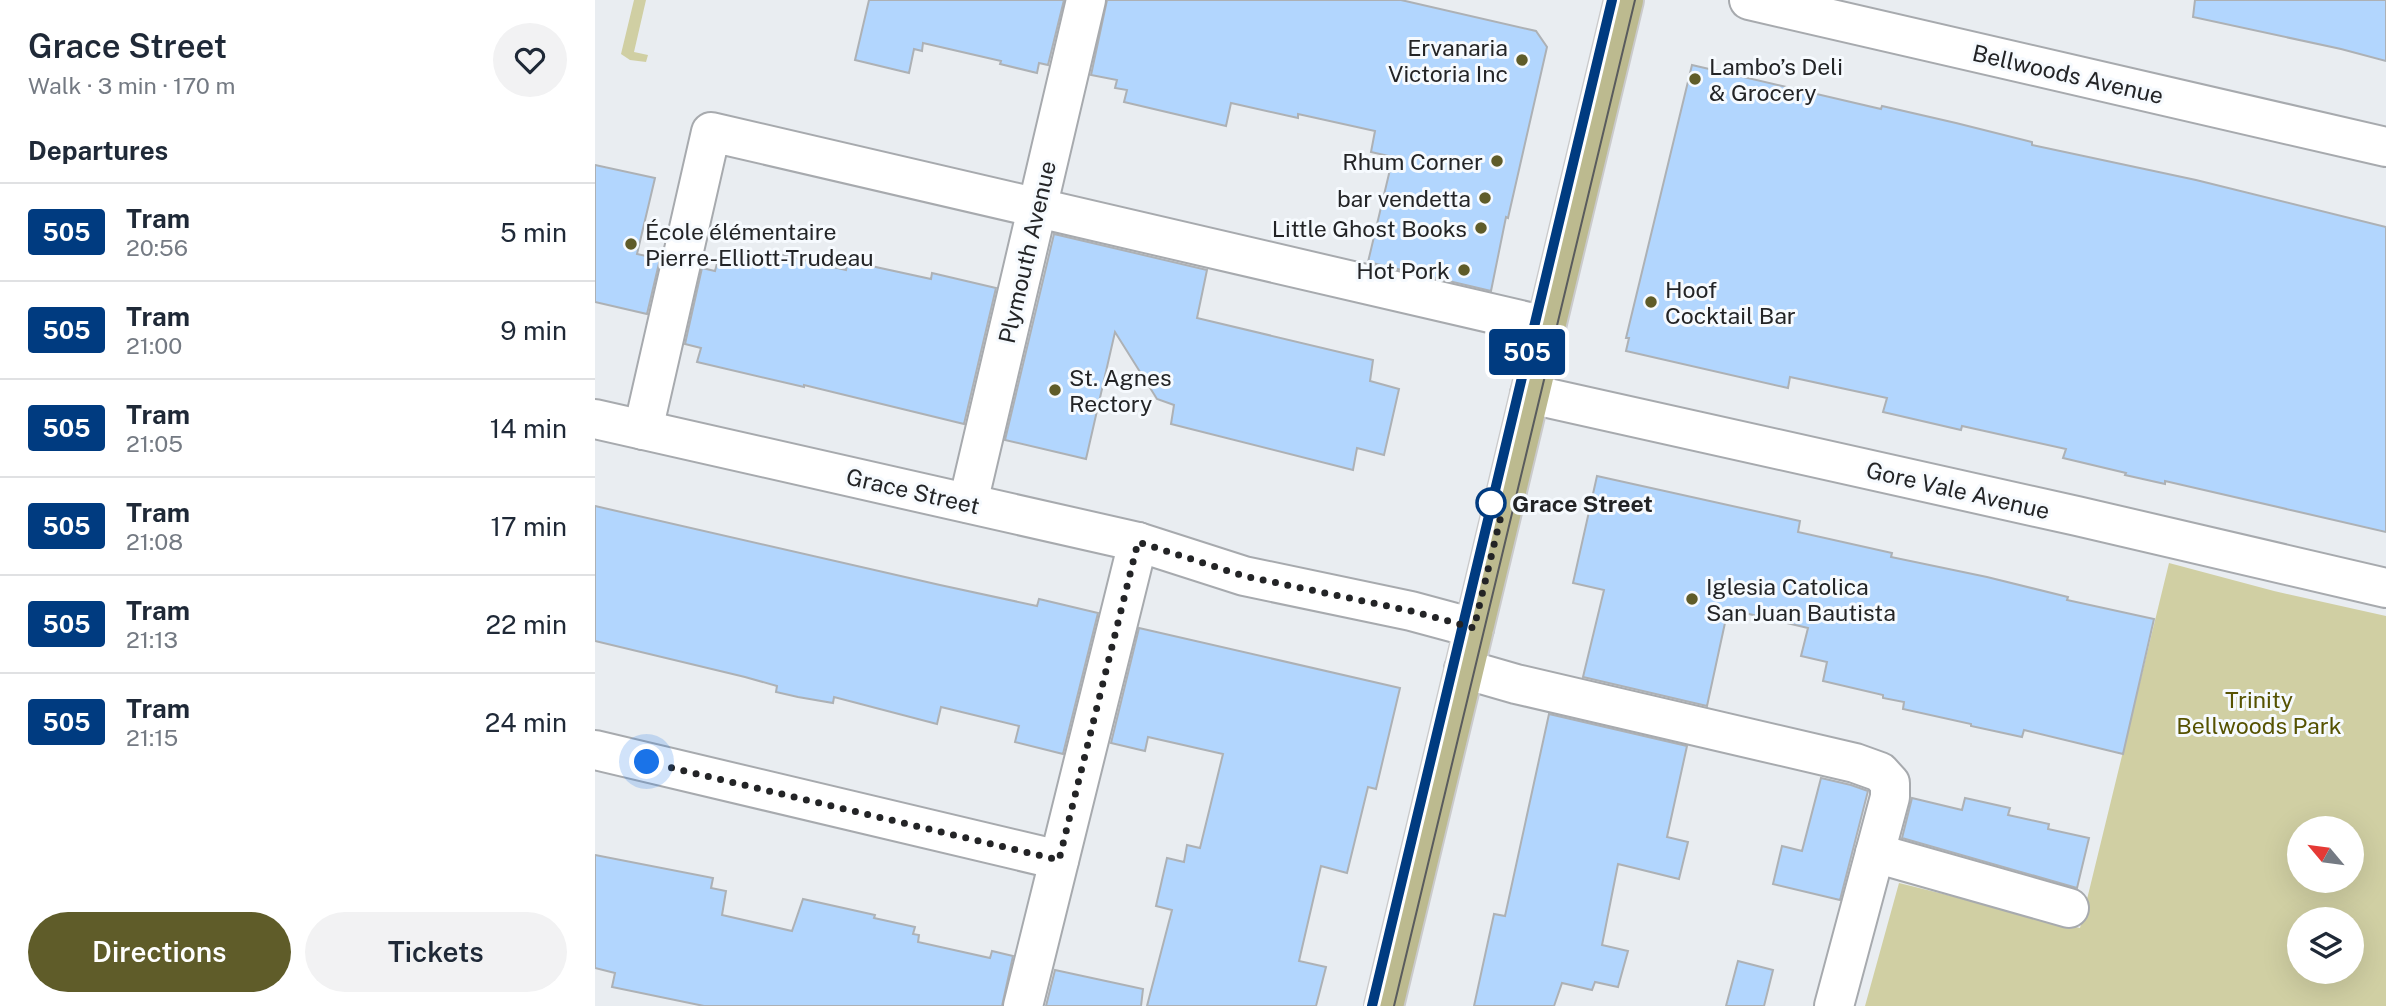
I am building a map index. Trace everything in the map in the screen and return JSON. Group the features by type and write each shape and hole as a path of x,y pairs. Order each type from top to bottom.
{"main road":[{"path":"1384,1006 1624,0"}],"street":[{"name":"Plymouth Avenue","path":"968,503 1086,0"},
{"name":"Bellwoods Avenue","path":"1749,0 2386,147"},
{"path":"643,430 711,132 1546,326"},
{"name":"Gore Vale Avenue","path":"1530,394 2386,588"},
{"name":"Grace Street","path":"595,419 1138,542 1244,576 1411,611 1474,628"},
{"path":"1023,1006 1138,542"},
{"path":"1464,669 1516,684 1855,763 1880,772 1890,783 1890,797 1833,1006"},
{"path":"595,750 1059,860"},
{"path":"1875,853 2069,908"}],"green space":[{"path":"634,0 646,0 634,52 648,55 646,62 630,60 621,54"},
{"name":"Trinity Bellwoods Park","path":"2169,563 2274,591 2386,616 2386,1006 1865,1006 1899,883 2080,928"}],"building":[{"path":"869,0 1064,0 1048,65 1039,63 1037,73 1000,64 1001,61 923,43 922,51 914,49 909,73 855,60"},
{"path":"1107,0 1401,0 1536,31 1547,47 1491,291 1368,262 1393,157 1371,152 1375,131 1231,103 1226,126 1124,102 1127,90 1115,88 1117,80 1091,75"},
{"path":"2195,0 2386,0 2386,61 2193,17"},
{"path":"1692,65 1881,109 1882,106 1956,123 2032,142 2032,145 2196,180 2386,227 2386,532 2165,481 2165,484 2125,475 2126,473 2063,458 2066,449 1962,426 1961,430 1883,412 1887,398 1790,377 1788,388 1626,351 1629,338 1626,338"},
{"path":"595,165 655,178 637,254 660,259 647,314 595,302"},
{"path":"1054,234 1207,270 1197,318 1373,360 1370,381 1399,389 1384,455 1357,448 1353,470 1171,424 1174,405 1157,399 1115,332 1086,459 1005,440"},
{"path":"766,251 846,270 848,261 931,279 932,273 996,288 964,424 697,362 701,348 685,344 702,268 715,271 719,256 763,266"},
{"path":"1597,476 1800,521 1798,532 1892,553 1891,557 1987,577 2068,597 2067,600 2154,619 2123,754 2024,730 2022,737 1971,726 1903,709 1904,702 1883,698 1883,695 1823,681 1827,662 1801,656 1808,628 1728,609 1707,706 1583,677 1604,590 1573,583"},
{"path":"595,506 1037,606 1039,599 1098,613 1063,754 1015,742 1019,726 941,707 937,724 834,697 833,703 776,692 777,686 595,641"},
{"path":"1139,628 1400,688 1376,789 1368,787 1347,873 1321,866 1299,961 1326,967 1316,1006 1147,1006 1172,910 1156,906 1167,858 1184,862 1187,845 1200,848 1223,754 1148,737 1145,751 1111,743"},
{"path":"1549,714 1687,746 1667,837 1688,842 1679,879 1618,864 1602,945 1628,951 1618,987 1595,982 1592,990 1562,983 1554,1006 1474,1006 1494,914 1505,916"},
{"path":"1821,778 1868,791 1840,900 1773,884 1782,846 1802,851"},
{"path":"1912,798 1962,810 1965,798 2010,808 2008,815 2049,824 2048,829 2089,838 2077,888 1902,838"},
{"path":"595,855 713,878 711,888 726,891 722,915 792,931 803,899 915,927 913,934 919,935 918,942 990,958 992,951 1013,956 1002,1006 704,1006 612,987 615,973 595,968"},
{"path":"1738,961 1773,970 1764,1006 1726,1006"},
{"path":"1055,970 1143,989 1141,1006 1046,1006"}],"tram line":[{"path":"1371,1006 1612,0"},
{"name":"505","path":"1372,1006 1612,0"},
{"path":"1394,1006 1635,0"}],"place":[{"name":"Ervanaria Victoria Inc","path":"1522,60"},
{"name":"Lambo’s Deli & Grocery","path":"1695,79"},
{"name":"Rhum Corner","path":"1497,161"},
{"name":"bar vendetta","path":"1485,198"},
{"name":"Little Ghost Books","path":"1481,228"},
{"name":"École élémentaire Pierre-Elliott-Trudeau","path":"631,244"},
{"name":"Hot Pork","path":"1464,270"},
{"name":"Hoof Cocktail Bar","path":"1651,302"},
{"name":"St. Agnes Rectory","path":"1055,390"},
{"name":"Grace Street","path":"1491,503"},
{"name":"Iglesia Catolica San Juan Bautista","path":"1692,599"}],"route":[{"path":"647,762 1059,860 1138,542 1244,576 1411,611 1474,628 1501,516 1491,503"}]}
